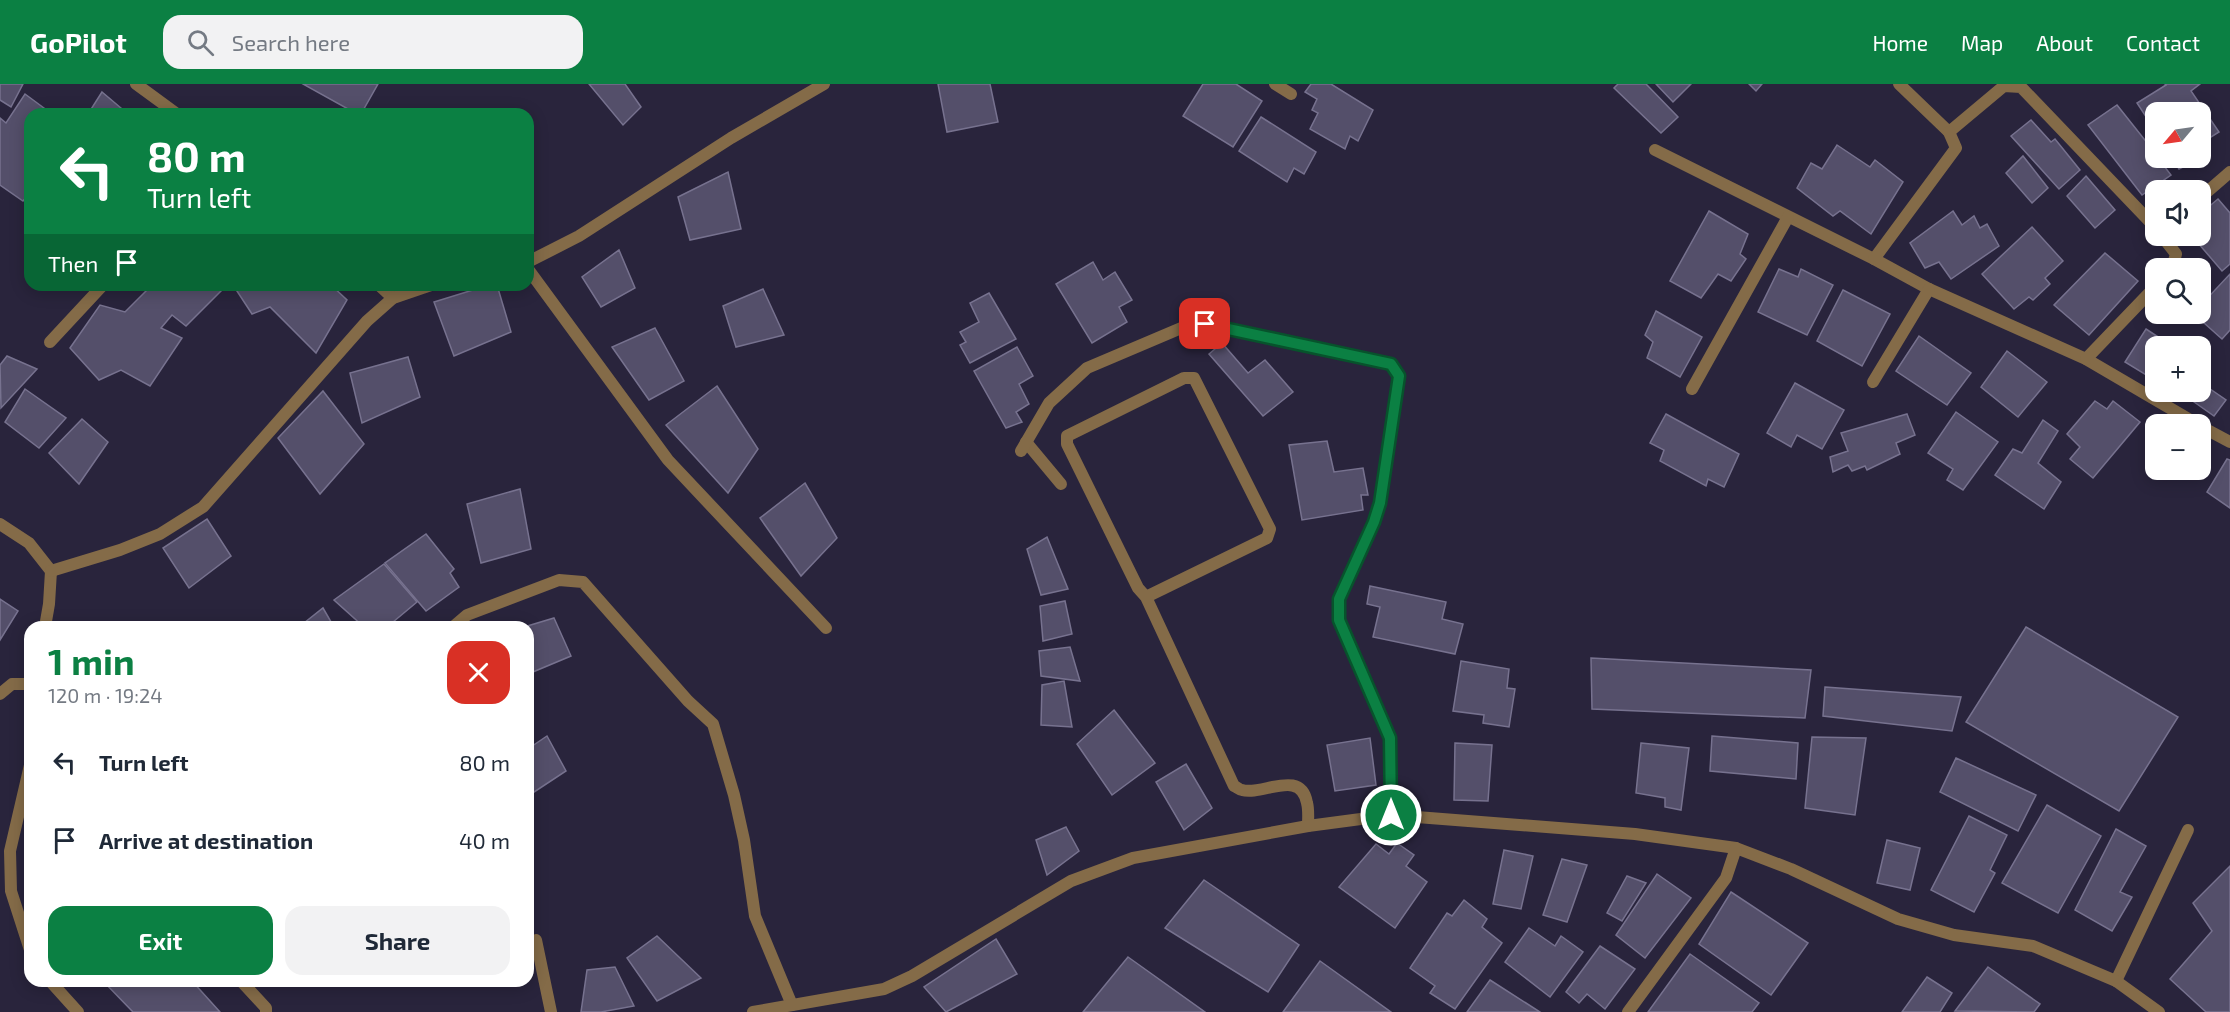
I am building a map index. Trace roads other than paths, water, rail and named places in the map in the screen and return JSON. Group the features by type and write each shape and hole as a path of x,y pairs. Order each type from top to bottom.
{"street":[{"path":"136,84 169,108"},
{"path":"534,259 579,236 731,138 824,84"},
{"path":"1275,84 1291,94"},
{"path":"1874,259 1956,148 1949,132 1899,84"},
{"path":"1949,132 2004,86 2021,87 2145,217"},
{"path":"1655,150 1874,259 1929,289 2086,359 2180,414"},
{"path":"2211,188 2230,172"},
{"path":"1692,389 1788,217"},
{"path":"534,277 668,460 826,628"},
{"path":"1873,382 1929,289"},
{"path":"50,342 98,291"},
{"path":"385,291 393,298"},
{"path":"51,571 120,550 160,534 203,507 367,321 393,298 413,291"},
{"path":"2086,359 2145,297"},
{"path":"1061,484 1023,447 1049,403 1087,368 1186,326 1205,324 1391,364 1399,376 1380,503 1374,522 1339,599 1339,620 1390,738 1391,815"},
{"path":"1146,597 1267,538 1270,529 1194,378 1184,378 1067,436 1067,444 1138,588 1146,597 1234,786 1244,791 1285,784 1297,787 1304,792 1308,826"},
{"path":"2211,432 2230,442"},
{"path":"0,524 29,543 51,571 50,604 46,621"},
{"path":"460,621 467,615 559,580 583,582 688,701 713,724 734,795 744,840 755,916 792,1005"},
{"path":"0,694 12,684 24,684"},
{"path":"24,790 10,850 11,891 24,931"},
{"path":"753,1012 884,989 912,976 1071,881 1133,858 1308,826 1391,815 1635,834 1736,848 1791,869 1898,919 1954,936 2033,946 2116,981 2159,1012"},
{"path":"2116,981 2188,830"},
{"path":"1628,1012 1726,878 1736,848"},
{"path":"536,940 551,1012"},
{"path":"56,987 78,1012"},
{"path":"247,987 266,1008 266,1012"}]}
